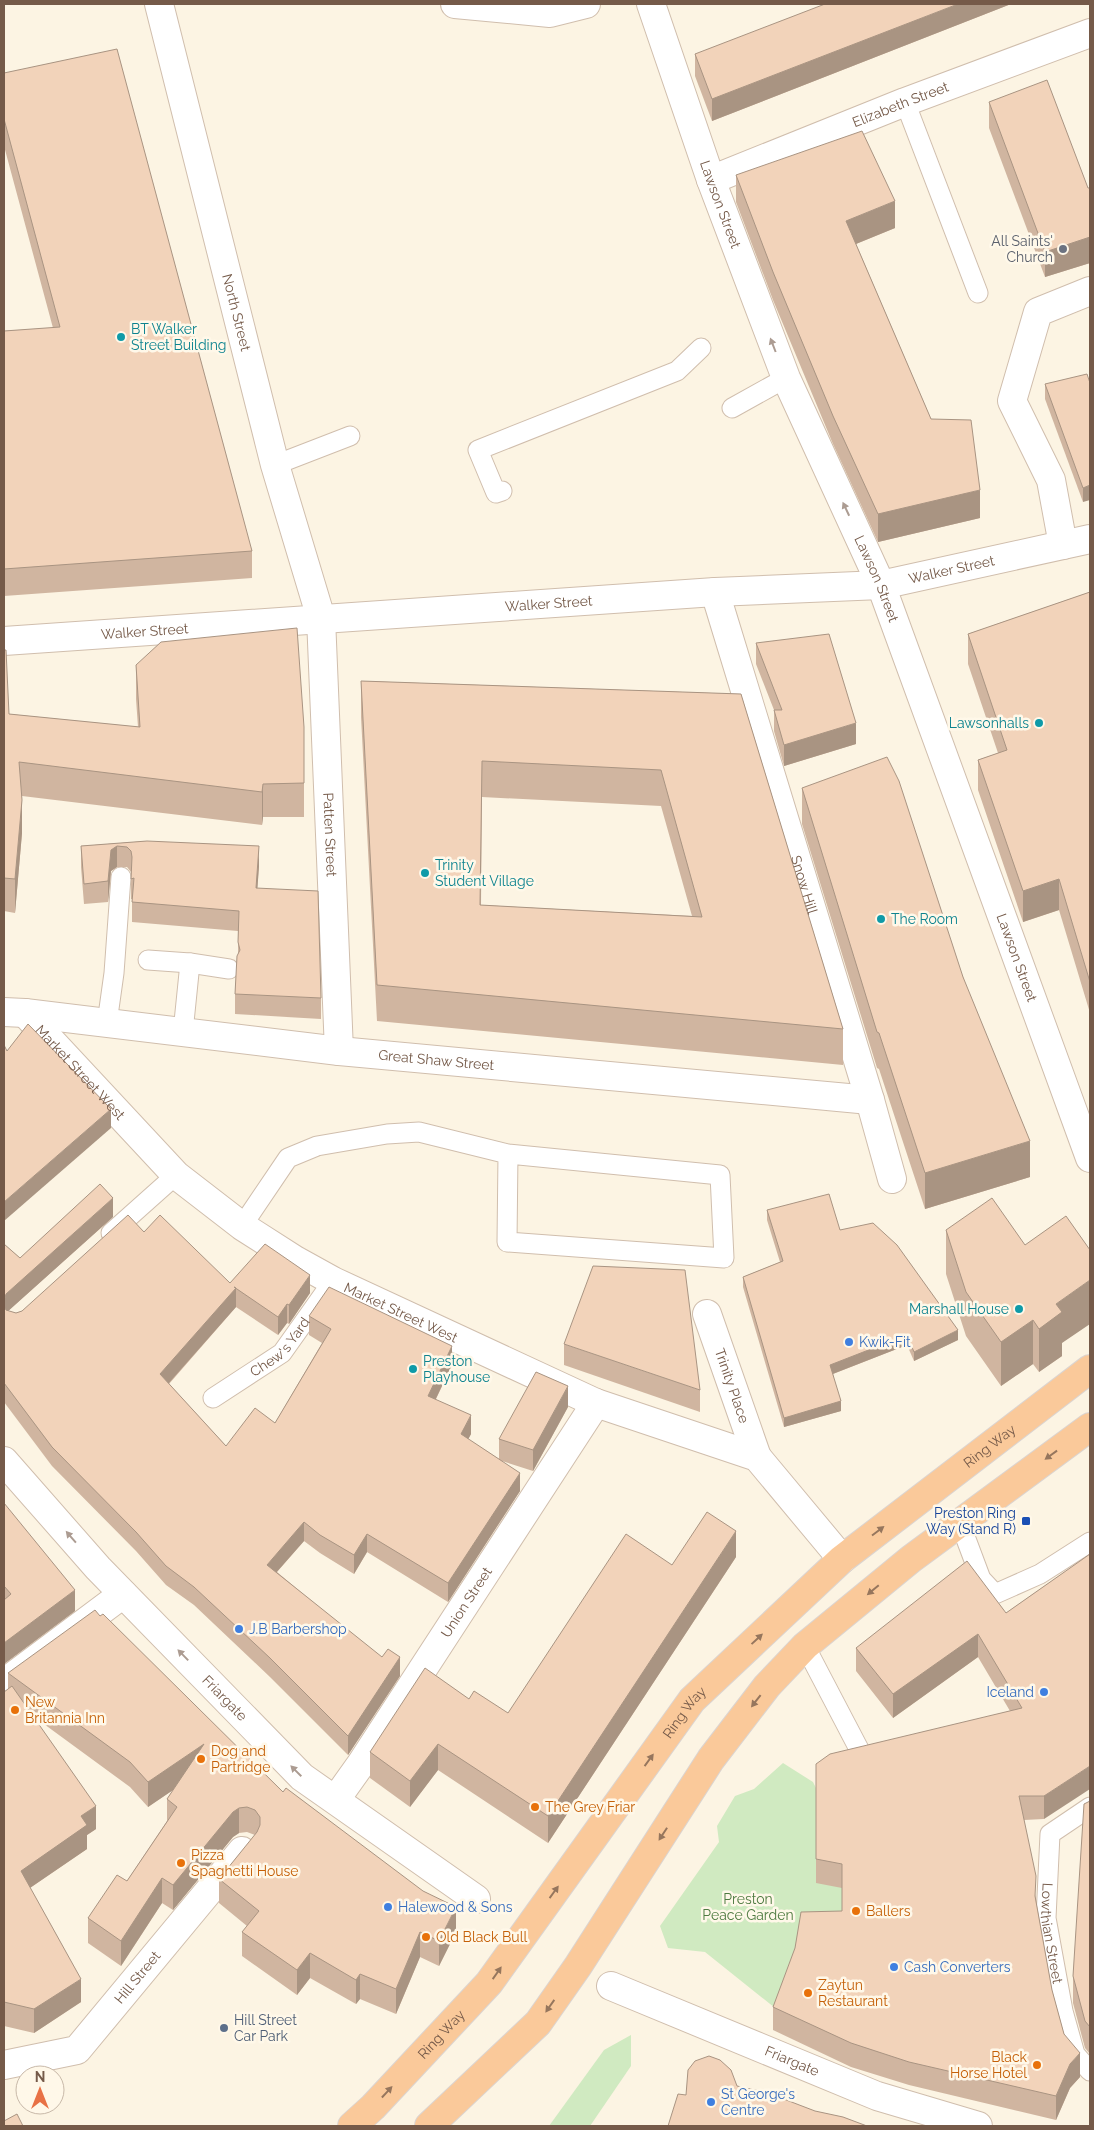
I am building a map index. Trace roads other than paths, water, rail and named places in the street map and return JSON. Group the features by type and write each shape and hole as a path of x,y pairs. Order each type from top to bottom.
{"highway":[{"name":"Ring Way","path":"352,2126 373,2107 490,1983 692,1700 842,1558 1090,1369"},
{"path":"429,2126 538,2023 578,1966 711,1759 767,1686 805,1646 911,1558 1090,1427"}],"street":[{"name":"North Street","path":"158,4 275,465 321,618"},
{"path":"455,4 550,13 586,4"},
{"name":"Lawson Street","path":"651,4 711,180 786,378 881,585 1090,1158"},
{"name":"Elizabeth Street","path":"711,180 905,102 1090,33"},
{"path":"1063,545 1052,480 1012,401 1038,312 1090,291"},
{"name":"Walker Street","path":"4,641 715,592 881,585 1090,539"},
{"name":"Snow Hill","path":"715,592 892,1178"},
{"name":"Patten Street","path":"321,618 339,1051"},
{"name":"Great Shaw Street","path":"15,1012 339,1051 870,1100"},
{"name":"Market Street West","path":"15,1012 176,1175 242,1226 295,1260 333,1281 596,1403 757,1457"},
{"name":"Trinity Place","path":"707,1314 757,1457"},
{"name":"Union Street","path":"336,1799 372,1748 596,1403"},
{"path":"757,1457 842,1558"},
{"name":"Friargate","path":"4,1461 98,1568 302,1777 336,1799 476,1899"},
{"path":"4,1683 123,1594"},
{"name":"Hill Street","path":"4,2065 77,2050 246,1847"},
{"name":"Friargate","path":"611,1986 877,2096 978,2126"}],"lane":[{"path":"905,102 978,293"},
{"path":"502,491 496,493 478,450 677,371 701,348"},
{"path":"732,408 786,378"},
{"path":"275,465 350,436"},
{"path":"107,1023 114,973 121,877"},
{"path":"148,960 190,963 229,969"},
{"path":"183,1032 190,963"},
{"path":"242,1226 288,1158 317,1146 387,1134 418,1132 508,1154 720,1174 724,1258 507,1242 508,1154"},
{"path":"95,1248 176,1175"},
{"name":"Chew's Yard","path":"212,1398 282,1353 333,1281"},
{"path":"960,1523 981,1579 995,1594 1040,1574 1090,1542"},
{"path":"805,1646 861,1753"},
{"name":"Lowthian Street","path":"1090,1807 1050,1834 1046,1918 1063,2011 1070,2037 1075,2054 1090,2071"}],"place":[{"name":"All Saints' Church","path":"1063,249"},
{"name":"BT Walker Street Building","path":"121,337"},
{"name":"Lawsonhalls","path":"1039,723"},
{"name":"Trinity Student Village","path":"425,873"},
{"name":"The Room","path":"881,919"},
{"name":"Marshall House","path":"1019,1309"},
{"name":"Kwik-Fit","path":"849,1342"},
{"name":"Preston Playhouse","path":"413,1369"},
{"name":"Preston Ring Way (Stand R)","path":"1026,1521"},
{"name":"J.B Barbershop","path":"239,1629"},
{"name":"Iceland","path":"1044,1692"},
{"name":"New Britannia Inn","path":"15,1710"},
{"name":"Dog and Partridge","path":"201,1759"},
{"name":"The Grey Friar","path":"535,1807"},
{"name":"Pizza Spaghetti House","path":"181,1863"},
{"name":"Halewood & Sons","path":"388,1907"},
{"name":"Ballers","path":"856,1911"},
{"name":"Old Black Bull","path":"426,1937"},
{"name":"Cash Converters","path":"894,1967"},
{"name":"Zaytun Restaurant","path":"808,1993"},
{"name":"Hill Street Car Park","path":"224,2028"},
{"name":"Black Horse Hotel","path":"1037,2065"},
{"name":"St George's Centre","path":"711,2102"}],"park label":[{"name":"Preston Peace Garden","path":"748,1908"}]}
